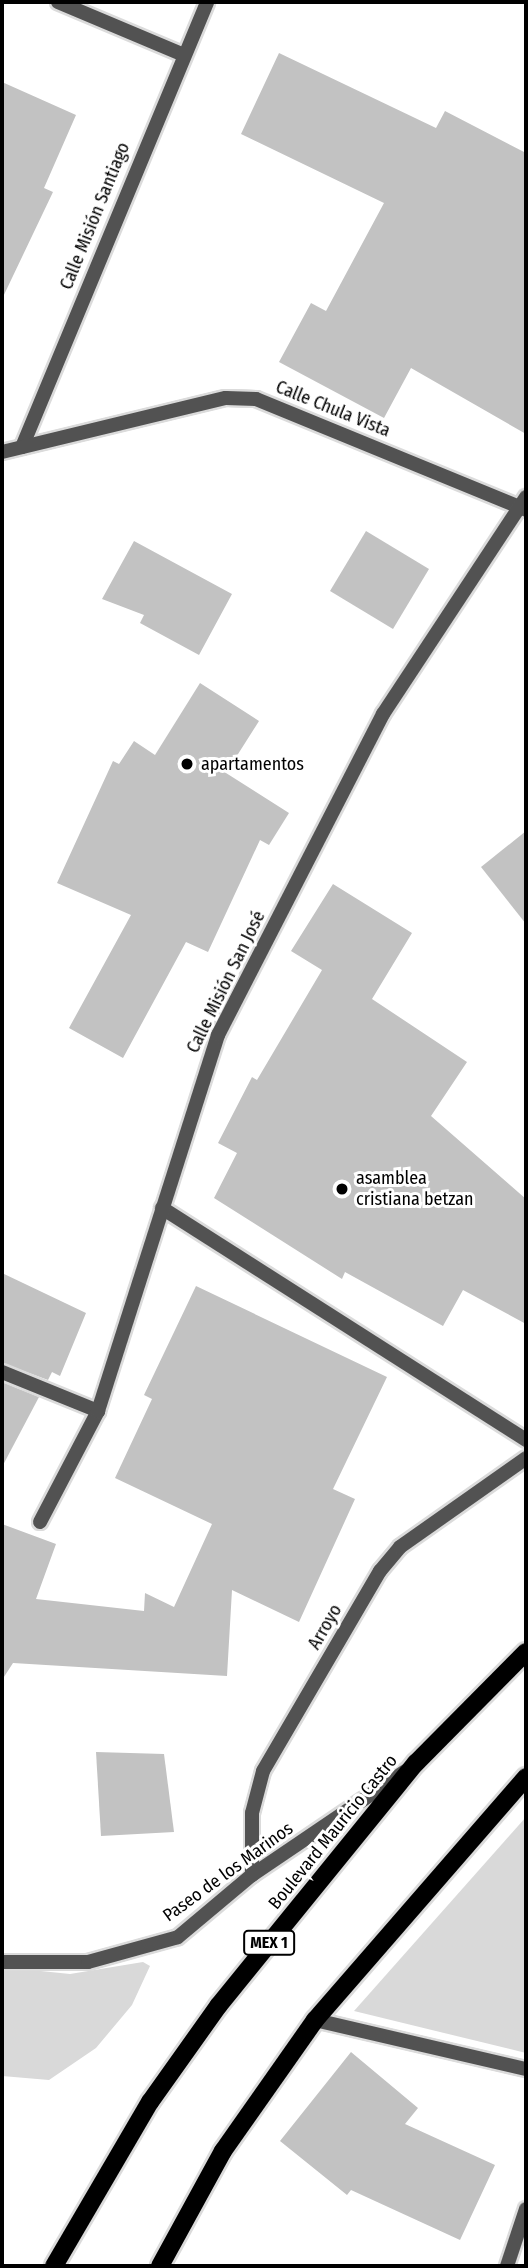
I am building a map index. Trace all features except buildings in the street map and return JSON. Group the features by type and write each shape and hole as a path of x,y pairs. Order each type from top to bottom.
{"main road":[{"name":"Boulevard Mauricio Castro","path":"54,2266 150,2102 219,2005 416,1763 526,1652"},
{"path":"160,2266 223,2151 315,2020 526,1777"}],"street":[{"path":"58,2 183,54"},
{"name":"Calle Misión Santiago","path":"22,447 183,54 207,2"},
{"name":"Calle Chula Vista","path":"2,452 226,398 256,399 525,505"},
{"name":"Calle Misión San José","path":"40,1522 98,1411 163,1208 186,1117 218,1035 383,714 525,505"},
{"path":"163,1208 526,1440"},
{"path":"2,1373 98,1411"},
{"name":"Arroyo","path":"252,1875 252,1813 263,1771 380,1571 400,1546 526,1458"},
{"name":"Paseo de los Marinos","path":"2,1962 88,1962 178,1937 252,1875 416,1763"},
{"path":"315,2020 526,2069"},
{"path":"507,2266 526,2209"}],"shaded area":[{"path":"526,1817 526,2053 354,2011"},
{"path":"143,1962 150,1966 132,2005 96,2048 49,2080 2,2076 2,1967 70,1974"}],"place":[{"name":"apartamentos","path":"187,764"},
{"name":"asamblea cristiana betzan","path":"342,1189"}]}
